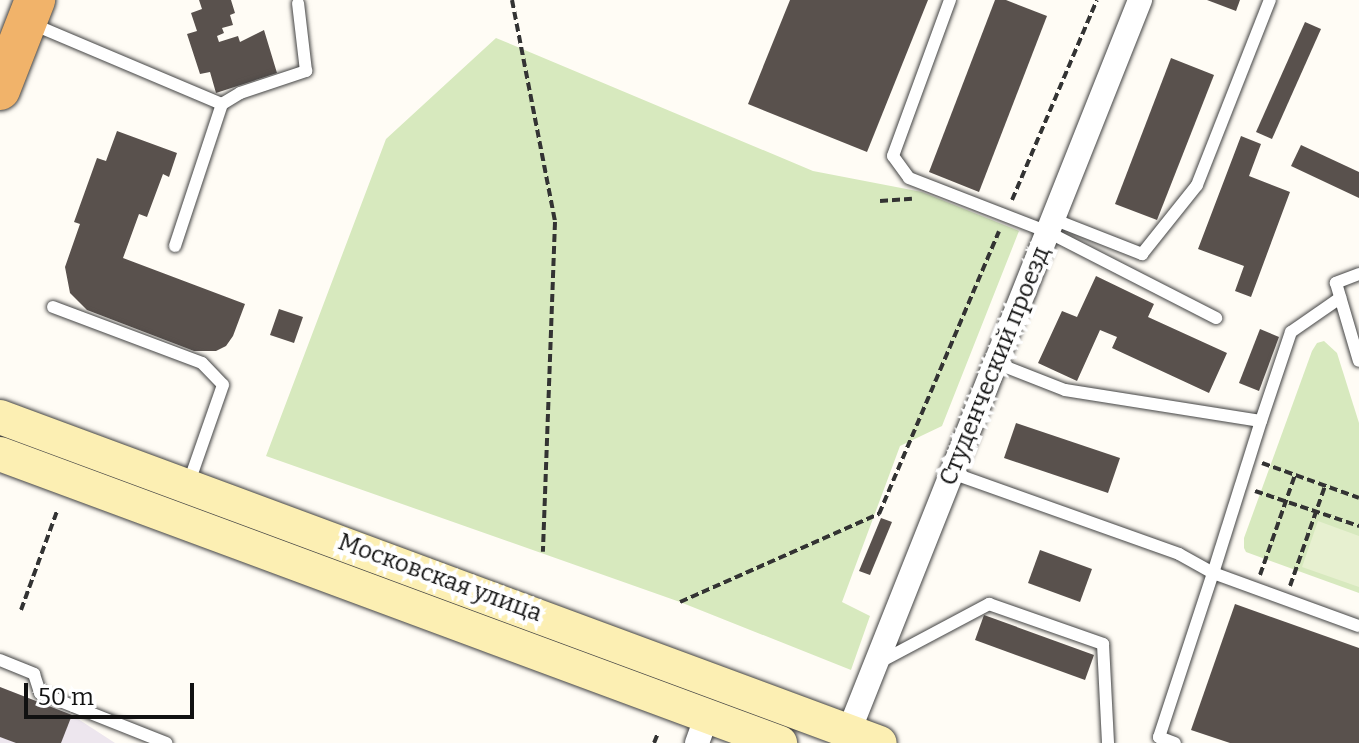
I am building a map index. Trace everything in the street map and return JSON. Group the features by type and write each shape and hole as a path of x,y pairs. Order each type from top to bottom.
{"highway":[{"path":"0,90 31,11"}],"main road":[{"name":"Московская улица","path":"0,417 864,737"},
{"name":"Московская улица","path":"0,454 702,729 780,743"},
{"path":"702,729 719,682"}],"street":[{"name":"Студенческий проезд","path":"864,737 875,664 1140,0"}],"lane":[{"path":"950,0 893,156 909,178 1006,215 1051,225 1142,254 1197,185 1270,0"},
{"path":"175,246 222,104 240,93 306,71 298,3"},
{"path":"31,11 222,104"},
{"path":"1051,225 1216,318"},
{"path":"1359,274 1336,283 1359,361"},
{"path":"1175,743 1158,740 1291,332 1340,298"},
{"path":"53,307 202,363 223,385 188,485"},
{"path":"996,363 1065,390 1261,421"},
{"path":"952,473 1179,554 1213,573 1359,626"},
{"path":"875,664 989,604 1103,644 1108,743"},
{"path":"0,660 34,674 40,693 166,743"}],"path":[{"path":"512,0 555,222 543,552"},
{"path":"680,602 879,514 1096,0"},
{"path":"1249,459 1359,498"},
{"path":"1255,588 1295,475"},
{"path":"1241,485 1359,526"},
{"path":"1286,599 1325,486"},
{"path":"21,610 57,511"},
{"path":"654,743 658,733"}],"shaded area":[{"path":"0,687 72,715 115,743 0,743"}],"green space":[{"path":"496,38 813,171 922,192 1019,231 942,426 900,446 842,602 870,616 851,670 680,602 266,456 386,139"},
{"path":"1324,341 1337,353 1359,423 1359,593 1246,552 1244,548 1244,538 1312,351 1317,343"},
{"path":"1318,521 1359,536 1359,587 1302,567"}],"building":[{"path":"199,0 231,0 235,13 230,15 233,25 222,28 224,33 217,36 219,42 238,36 240,42 264,30 277,73 216,93 210,72 200,74 187,34 197,31 191,13 202,9"},
{"path":"790,0 928,0 867,152 748,104"},
{"path":"995,0 1006,0 1047,16 979,192 929,172"},
{"path":"1207,0 1240,0 1236,11"},
{"path":"1305,22 1321,29 1272,139 1256,132"},
{"path":"1171,58 1214,75 1157,220 1115,204"},
{"path":"117,131 177,153 169,177 163,174 147,217 139,214 123,258 245,304 233,336 226,346 216,351 194,351 87,310 70,293 65,267 80,224 74,222 97,158 106,161"},
{"path":"1241,136 1261,144 1249,176 1290,192 1251,297 1235,291 1244,266 1198,249"},
{"path":"1301,145 1359,172 1359,198 1291,166"},
{"path":"1096,276 1154,304 1148,317 1227,353 1209,393 1112,348 1117,337 1100,330 1077,381 1038,363 1062,311 1077,317"},
{"path":"279,309 303,317 294,343 270,335"},
{"path":"1260,329 1279,337 1259,391 1239,383"},
{"path":"1016,423 1120,458 1108,493 1004,458"},
{"path":"881,518 892,522 870,575 859,571"},
{"path":"1040,550 1092,569 1080,602 1028,583"},
{"path":"1235,604 1359,648 1359,743 1230,743 1191,730"},
{"path":"984,615 1094,655 1085,680 975,640"},
{"path":"0,687 72,715 61,743 16,743 0,737"}]}
